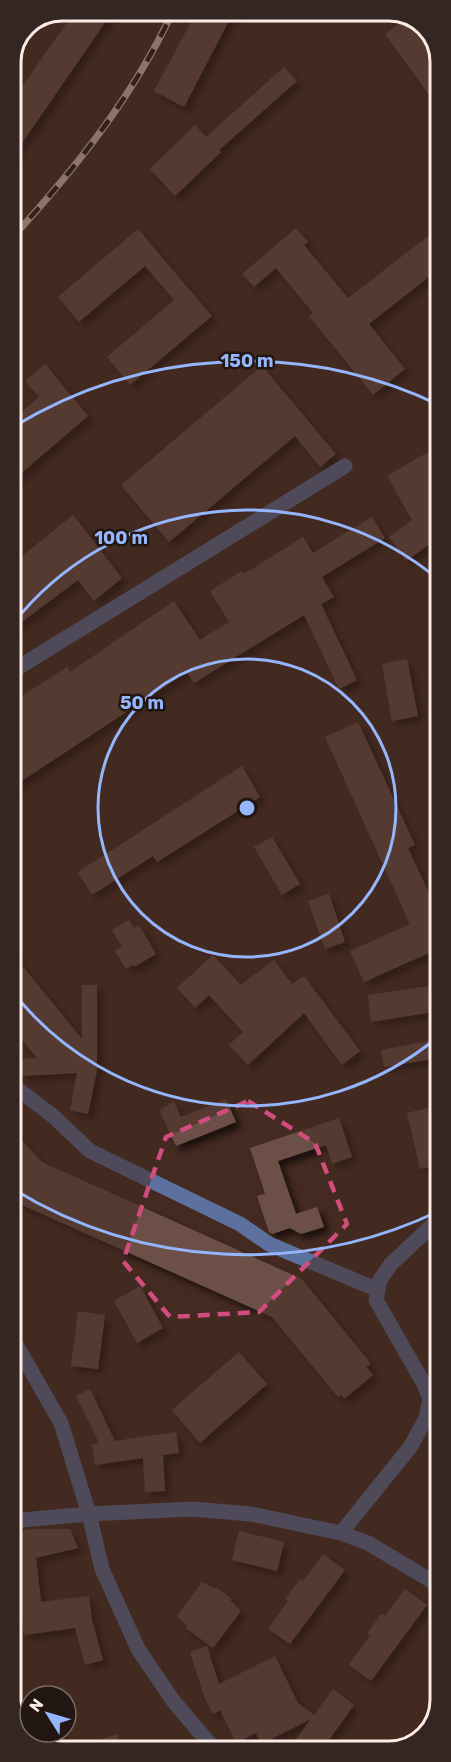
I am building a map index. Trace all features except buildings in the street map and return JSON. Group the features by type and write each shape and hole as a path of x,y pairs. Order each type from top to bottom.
{"street":[{"path":"21,666 345,466"},
{"path":"21,1092 53,1116 90,1151 240,1224 269,1244 378,1290"},
{"path":"341,1533 411,1446 426,1418 430,1399 424,1384 376,1300 380,1280 391,1264 430,1227"},
{"path":"21,1353 61,1423 89,1514 102,1569 138,1649 174,1702 207,1741"},
{"path":"21,1520 192,1509 251,1514 341,1533 368,1543 430,1580"}],"highlighted area":[{"path":"248,1101 315,1143 347,1224 259,1312 170,1317 123,1261 166,1137"}],"railway":[{"path":"21,228 58,186 101,131 140,73 168,21"}]}
